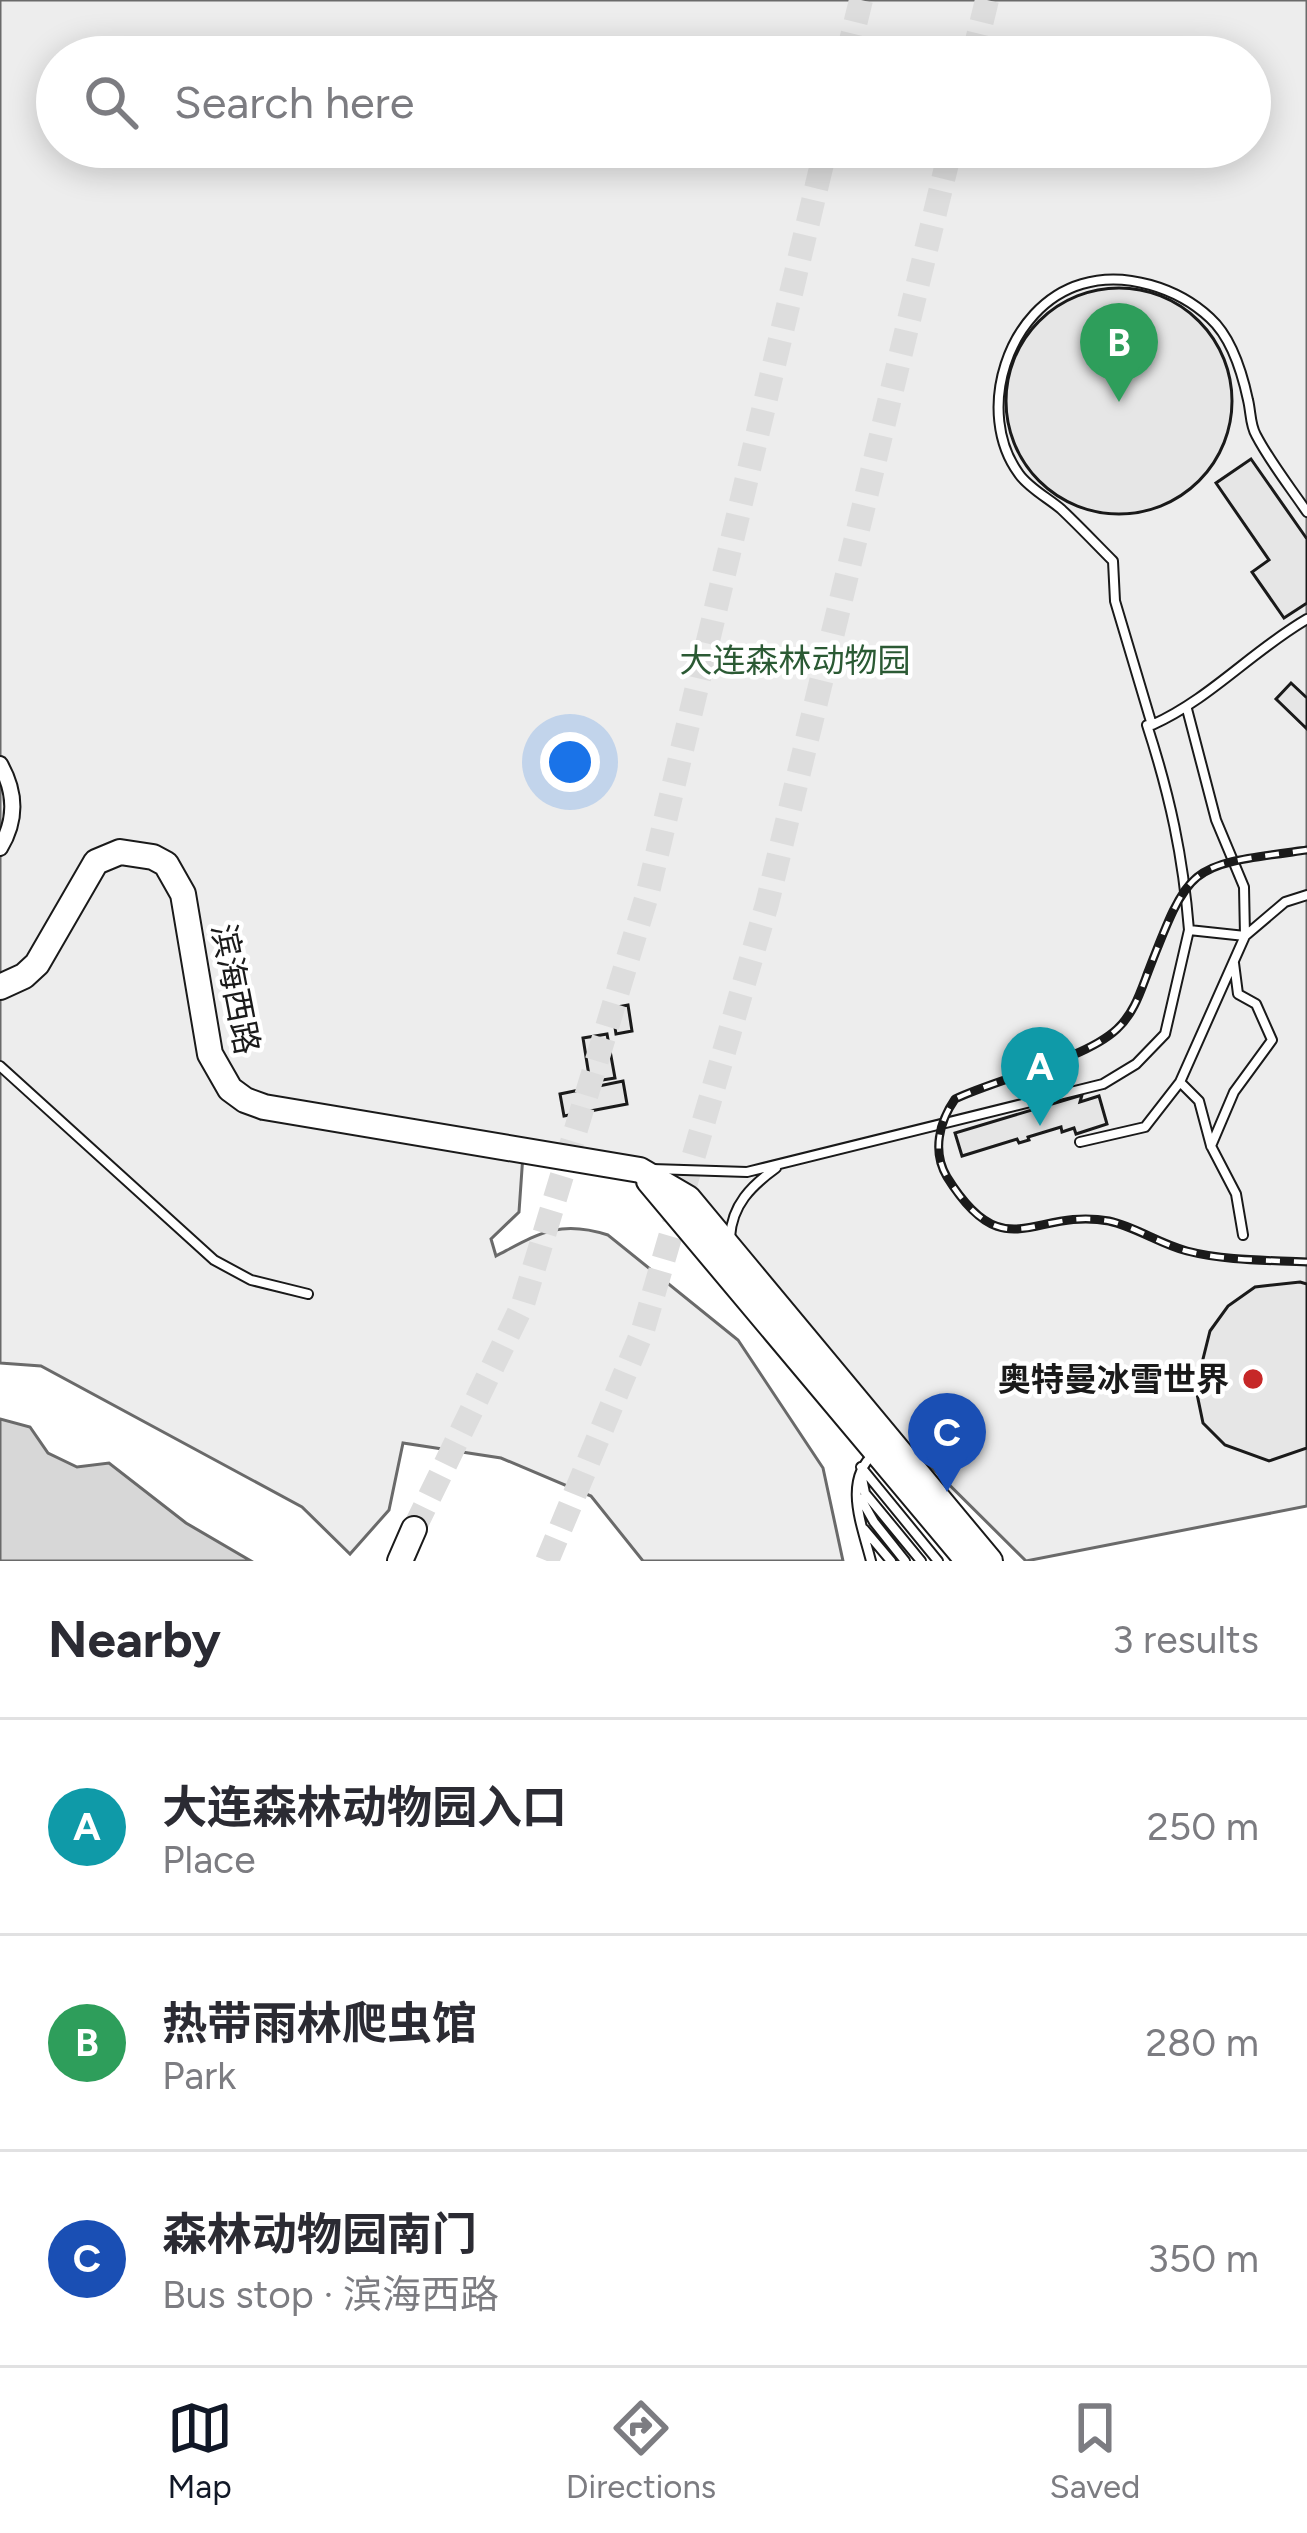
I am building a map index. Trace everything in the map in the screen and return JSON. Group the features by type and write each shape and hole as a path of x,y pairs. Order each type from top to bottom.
{"highway":[{"name":"滨海西路","path":"0,987 37,964 96,862 120,852 166,864 183,894 210,1054 218,1073 244,1100 306,1115 640,1170 688,1198 876,1453 990,1561"},
{"name":"滨海西路","path":"640,1170 968,1561"},
{"path":"400,1561 414,1529"}],"street":[{"path":"0,764 12,791 13,809 0,848"}],"lane":[{"path":"1307,512 1253,431 1234,356 1214,321 1189,301 1158,286 1082,284 1049,303 1023,328 1004,366 996,412 1005,444 1019,475 1113,561 1115,601 1152,725 1187,709 1307,619"},
{"path":"1187,709 1216,820 1244,887 1245,936"},
{"path":"640,1170 731,1173 782,1163 1103,1084 1136,1064 1165,1034 1190,930 1171,800 1147,725"},
{"path":"1080,1142 1145,1127 1180,1082 1245,936 1285,902 1307,896"},
{"path":"1190,930 1245,936"},
{"path":"1211,1146 1234,1092 1272,1040 1256,1004 1238,994 1233,962"},
{"path":"0,1066 214,1259 250,1280 308,1294"},
{"path":"1180,1082 1199,1101 1211,1146 1236,1194 1243,1235"},
{"path":"730,1249 729,1230 743,1197 782,1163"},
{"path":"871,1561 855,1487 876,1453"},
{"path":"876,1453 865,1493 922,1561"},
{"path":"876,1453 938,1561"},
{"path":"855,1487 874,1522 905,1561"},
{"path":"863,1527 891,1561"}],"green space":[{"name":"大连森林动物园","path":"0,0 1307,0 1307,1506 1026,1561 620,1158 524,1140 519,1212 491,1239 496,1256 549,1231 576,1228 608,1235 738,1340 823,1468 843,1561 643,1561 591,1496 501,1458 403,1443 389,1510 350,1554 302,1507 41,1366 0,1363"}],"shaded area":[{"path":"0,1419 30,1427 48,1453 77,1467 109,1463 186,1523 251,1561 0,1561"}],"building":[{"path":"1119,288 1162,297 1199,321 1223,358 1232,401 1223,444 1199,481 1162,505 1119,514 1076,505 1039,481 1015,444 1006,401 1015,358 1039,321 1076,297"},
{"path":"1251,459 1307,539 1307,603 1284,618 1252,572 1269,560 1216,483"},
{"path":"1291,683 1307,698 1307,729 1276,699"},
{"path":"628,1005 632,1031 616,1034 612,1008"},
{"path":"607,1034 615,1078 590,1082 583,1038"},
{"path":"623,1081 627,1104 564,1116 560,1094"},
{"path":"1082,1095 1080,1102 1099,1096 1107,1124 1076,1134 1074,1128 1062,1132 1061,1127 962,1156 955,1133"},
{"name":"奥特曼冰雪世界","path":"1307,1284 1307,1448 1269,1461 1225,1445 1203,1423 1197,1394 1202,1363 1210,1331 1228,1306 1255,1287"}],"tunnel":[{"path":"852,36 861,0"},
{"path":"978,36 987,0"},
{"path":"414,1529 523,1304 648,892 821,168"},
{"path":"547,1561 643,1330 767,904 946,168"}],"railway":[{"path":"1307,850 1238,860 1199,875 1174,908 1136,1002 1117,1029 1084,1050 955,1099 941,1127 939,1147 942,1167 967,1205 1004,1228 1083,1219 1109,1221 1202,1254 1307,1262"}],"place":[{"name":"热带雨林爬虫馆","path":"1119,402"},
{"name":"大连森林动物园入口","path":"1040,1126"},
{"name":"奥特曼冰雪世界","path":"1253,1379"},
{"name":"森林动物园南门","path":"947,1492"}]}
